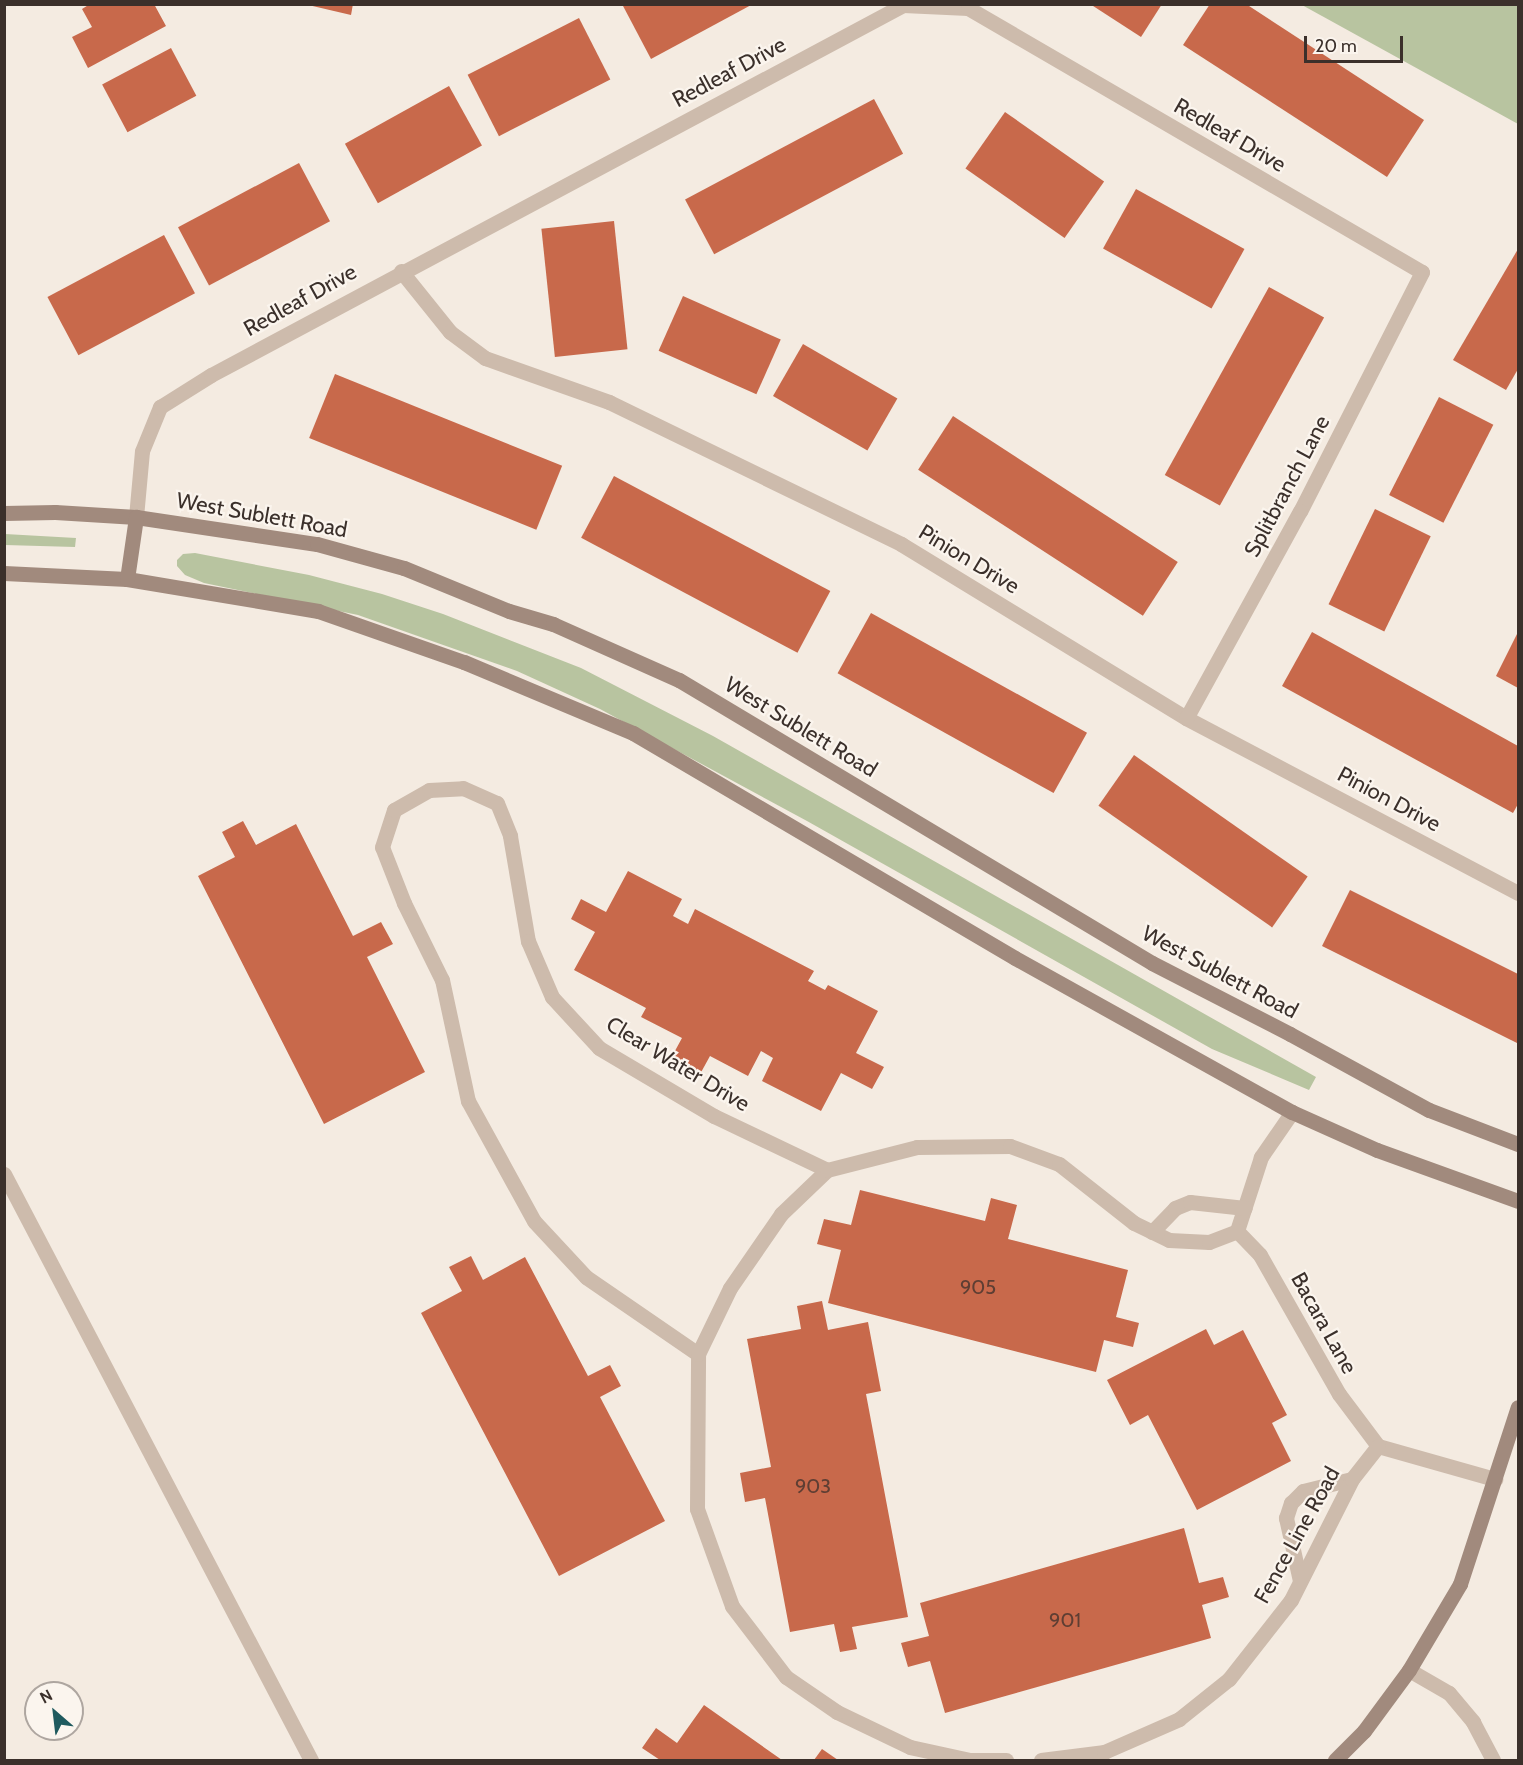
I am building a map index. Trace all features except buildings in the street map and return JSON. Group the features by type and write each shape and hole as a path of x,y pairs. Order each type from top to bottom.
{"main road":[{"name":"West Sublett Road","path":"4,513 55,512 136,517 317,544 404,568 509,611 553,624 679,680 1152,963 1290,1034 1429,1110 1518,1144"},
{"path":"127,579 136,517"},
{"path":"4,573 127,579 318,611 464,662 633,733 1015,958 1292,1112 1377,1150 1518,1201"},
{"path":"1335,1761 1364,1731 1409,1670 1460,1584 1495,1479 1515,1428 1518,1407"}],"street":[{"name":"Redleaf Drive","path":"136,517 142,451 160,407 211,375 401,272 903,5 968,8 1422,272"},
{"name":"Pinion Drive","path":"401,272 450,333 485,358 609,402 901,544 1186,718 1518,892"},
{"name":"Splitbranch Lane","path":"1186,718 1300,511 1422,272"},
{"name":"Clear Water Drive","path":"698,1354 586,1277 534,1221 528,1211 468,1101 442,980 404,903 382,847 394,810 429,790 463,788 496,803 510,836 528,941 552,996 560,1005 599,1048 714,1116 827,1170"},
{"path":"1006,1761 970,1760 910,1747 837,1712 786,1677 732,1606 696,1509 698,1354 729,1288 775,1223 827,1170 917,1147 1010,1146 1059,1164 1134,1223 1152,1232 1169,1240 1209,1242 1237,1231 1261,1158 1292,1112"},
{"path":"4,1174 311,1761"},
{"path":"1152,1232 1175,1208 1190,1202 1245,1208"},
{"name":"Bacara Lane","path":"1237,1231 1260,1255 1339,1394 1378,1446"},
{"path":"1378,1446 1495,1479"},
{"name":"Fence Line Road","path":"1041,1761 1104,1752 1179,1719 1229,1679 1292,1600 1352,1479 1378,1446"},
{"path":"1300,1581 1286,1518 1291,1503 1303,1491 1352,1479"},
{"path":"1409,1670 1449,1693 1473,1722 1493,1761"}],"green space":[{"path":"1302,5 1518,5 1518,124"},
{"path":"4,534 76,538 75,547 5,545"},
{"path":"195,553 309,575 382,594 443,614 581,668 713,736 1316,1077 1309,1090 1212,1049 807,821 600,709 517,671 358,615 204,583 185,575 177,566 177,560 183,554"}]}
